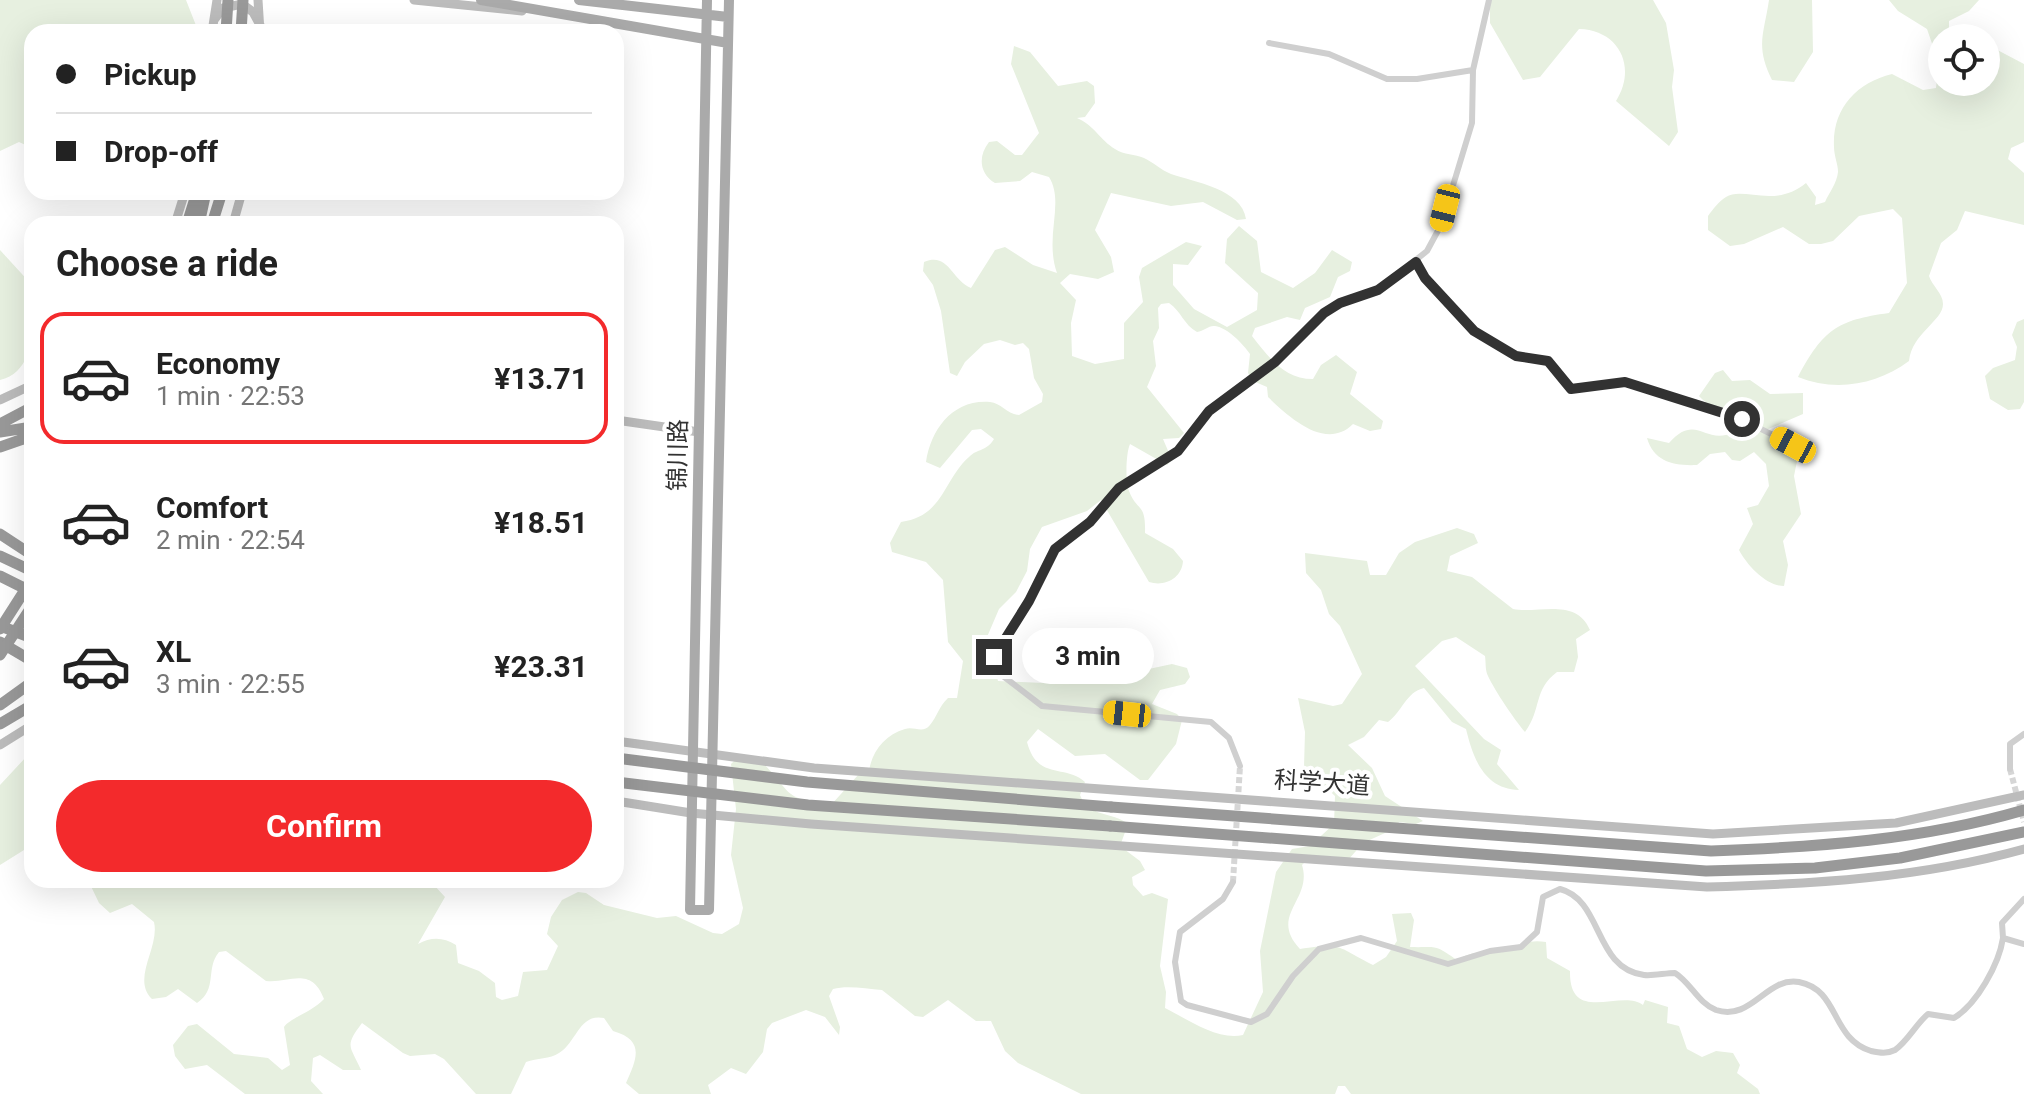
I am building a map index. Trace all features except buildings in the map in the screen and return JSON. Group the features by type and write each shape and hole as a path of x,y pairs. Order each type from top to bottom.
{"highway":[{"path":"226,24 228,0"},
{"path":"242,24 243,0"},
{"path":"0,428 24,414"},
{"path":"0,428 24,427"},
{"path":"0,447 24,439"},
{"path":"0,534 24,550"},
{"path":"0,556 24,567"},
{"path":"0,576 24,588"},
{"path":"24,591 0,628 24,636"},
{"path":"0,655 24,618"},
{"path":"0,642 24,656"},
{"path":"0,705 24,688"},
{"path":"0,724 24,710"},
{"name":"科学大道","path":"624,759 807,782 1711,851 1897,839 2024,810"},
{"path":"624,783 808,805 1706,871 1815,868 1900,858 2024,832"}],"main road":[{"path":"213,24 214,0"},
{"path":"258,0 260,24"},
{"path":"261,24 264,7 270,0"},
{"path":"414,0 492,10 560,11"},
{"path":"481,0 560,11 728,43"},
{"path":"579,0 728,17"},
{"name":"锦川路","path":"707,0 690,910 709,910 729,0"},
{"path":"214,20 223,8 242,4 253,12 258,24"},
{"path":"0,400 24,389"},
{"path":"624,421 699,432"},
{"path":"0,745 24,730"},
{"name":"科学大道","path":"624,742 814,768 1713,834 1896,823 2024,795"},
{"path":"624,802 711,815 1707,887 1817,884 1906,874 2024,849"}],"street":[{"path":"1240,766 1229,738 1211,722 1042,706 1003,676 994,657 1029,601 1055,549 1090,522 1119,488 1178,451 1209,411 1275,362 1324,313 1340,303 1378,290 1427,251 1441,225 1472,123 1473,70 1489,0"},
{"path":"1269,43 1329,54 1387,79 1417,79 1473,70"},
{"path":"1416,262 1425,278 1474,331 1516,356 1548,361 1571,389 1625,382 1727,412 1793,445 1808,448"},
{"path":"2010,769 2010,744 2024,734"},
{"path":"1233,882 1223,899 1180,932 1175,962 1181,1001 1239,1021 1261,1019 1310,956 1342,941 1361,938 1448,964 1490,951 1521,947 1537,932 1543,897 1560,889 1580,900 1607,951 1625,968 1644,975 1675,973 1704,1002 1728,1012 1753,1005 1783,983 1808,985 1830,1003 1843,1032 1851,1041 1878,1053 1889,1053 1899,1047 1928,1014 1954,1018 1963,1012 1999,958 2002,923 2024,899"},
{"path":"2003,938 2024,944"}],"green space":[{"path":"0,0 186,0 195,24 24,24 24,144 19,142 0,151"},
{"path":"1490,0 1653,0 1666,23 1674,70 1672,87 1678,132 1669,146 1616,101 1625,76 1624,64 1621,53 1605,36 1579,29 1540,77 1523,80 1490,23"},
{"path":"1769,0 1812,0 1813,52 1794,82 1772,80 1767,68 1762,40"},
{"path":"1889,0 1979,0 1949,24 1928,24 1928,32 1898,11"},
{"path":"1014,46 1030,52 1058,86 1087,81 1094,86 1095,103 1085,117 1077,118 1122,152 1144,158 1171,174 1227,194 1243,209 1246,219 1237,220 1203,202 1171,206 1111,193 1095,230 1111,257 1114,272 1098,279 1070,274 1060,283 1076,300 1071,323 1072,356 1095,364 1124,359 1124,323 1143,302 1139,277 1142,268 1186,242 1202,246 1188,265 1173,264 1173,285 1194,309 1227,327 1257,310 1258,293 1225,263 1227,239 1239,226 1257,241 1261,272 1293,288 1315,273 1332,250 1352,262 1350,271 1338,277 1330,297 1305,308 1300,320 1287,317 1255,328 1252,336 1277,365 1302,378 1313,379 1321,365 1336,355 1357,372 1350,394 1383,421 1381,429 1370,431 1353,424 1331,434 1320,433 1297,422 1268,397 1267,387 1253,381 1248,373 1250,354 1235,337 1215,326 1197,332 1169,303 1161,304 1158,308 1159,328 1153,341 1156,366 1147,387 1184,433 1179,438 1163,439 1172,460 1167,465 1130,444 1127,481 1132,498 1142,512 1145,533 1173,549 1183,561 1180,572 1167,582 1149,582 1101,500 1087,511 1042,527 1030,549 1027,571 1016,592 999,609 987,637 998,681 1043,683 1082,664 1099,664 1121,675 1172,664 1187,668 1190,677 1185,684 1160,690 1152,704 1177,714 1182,720 1176,744 1148,780 1140,780 1105,754 1075,756 1038,729 1027,742 1032,754 1045,767 1085,782 1080,795 1089,807 1128,824 1120,846 1140,861 1145,870 1132,877 1133,885 1143,896 1152,893 1168,899 1160,966 1166,992 1165,1008 1213,1032 1243,1035 1263,992 1260,951 1276,872 1292,849 1310,846 1334,824 1335,796 1304,767 1305,732 1298,698 1333,706 1342,704 1362,674 1340,626 1329,614 1321,590 1306,573 1305,553 1367,561 1370,575 1386,575 1399,553 1415,542 1457,528 1474,534 1478,543 1450,556 1447,571 1472,577 1513,609 1566,610 1584,620 1590,630 1576,639 1578,657 1574,672 1557,672 1549,679 1525,732 1491,682 1485,656 1456,637 1442,641 1415,666 1484,739 1501,750 1497,764 1519,790 1497,784 1489,778 1472,751 1466,729 1452,722 1424,688 1418,690 1388,722 1379,720 1364,737 1348,745 1372,768 1385,796 1423,821 1416,824 1399,822 1396,828 1363,843 1348,860 1318,857 1302,865 1302,888 1289,917 1291,937 1300,949 1333,946 1373,965 1386,957 1397,941 1392,914 1411,913 1414,920 1410,947 1435,948 1457,960 1474,953 1501,950 1528,942 1546,942 1547,958 1570,971 1572,988 1578,997 1598,1002 1634,1001 1643,1005 1645,1000 1668,1007 1667,1023 1679,1026 1687,1049 1702,1057 1716,1051 1733,1053 1740,1065 1737,1073 1760,1094 1351,1094 1345,1086 1338,1086 1335,1094 1081,1094 1018,1063 1005,1051 991,1021 976,1021 948,1000 923,1017 915,1016 882,990 851,987 833,989 829,996 840,1027 839,1035 825,1017 806,1010 772,1023 767,1029 763,1052 746,1074 731,1068 708,1085 711,1094 639,1094 626,1083 635,1057 634,1045 630,1039 613,1031 604,1018 589,1020 559,1053 526,1062 511,1094 476,1094 444,1059 435,1054 410,1056 403,1053 362,1023 351,1042 361,1070 343,1070 320,1055 313,1058 311,1081 323,1094 245,1094 207,1065 185,1069 175,1056 173,1045 188,1026 197,1024 234,1054 268,1058 282,1070 290,1065 284,1027 324,999 319,989 306,979 266,981 226,951 219,952 215,958 207,992 197,1003 178,989 166,997 152,999 144,982 155,932 154,922 132,904 110,913 99,903 92,888 437,888 445,897 418,944 437,939 456,945 458,963 479,971 495,983 496,997 502,1000 518,996 523,972 547,970 558,946 547,934 551,917 562,900 578,892 586,893 604,905 657,918 676,916 713,933 722,934 739,924 743,908 731,855 736,809 731,764 737,758 762,762 796,797 831,805 859,774 869,771 876,751 886,740 905,729 927,728 948,698 957,698 963,661 948,642 943,580 926,562 892,552 890,543 901,522 926,513 935,505 960,466 994,439 981,429 972,430 940,468 926,462 933,438 946,418 965,405 977,402 994,403 1019,415 1042,402 1043,394 1034,378 1029,349 1023,343 1015,345 1000,340 984,344 965,362 957,376 950,373 941,311 933,285 923,271 924,262 939,261 971,288 995,250 1005,247 1033,265 1057,273 1053,246 1055,198 1049,177 1032,172 1020,181 995,183 983,169 983,153 989,142 997,141 1015,155 1022,155 1039,133 1011,64"},
{"path":"2000,51 2024,64 2024,142 2011,148 2008,159 2024,173 2024,225 1965,211 1957,230 1941,243 1929,276 1941,296 1942,310 1921,335 1909,361 1883,376 1855,384 1826,384 1798,377 1815,348 1833,330 1856,319 1889,313 1907,283 1902,218 1893,209 1859,216 1833,241 1821,244 1809,244 1783,227 1744,244 1730,246 1708,230 1708,216 1721,201 1733,194 1783,195 1806,183 1816,197 1815,205 1825,202 1838,172 1834,133 1849,100 1867,84 1892,74 1923,90 1928,89 1928,96 2000,96"},
{"path":"0,250 24,276 24,361 13,374 0,380"},
{"path":"2024,319 2024,402 2020,409 2008,410 1990,399 1985,376 1993,368 2015,360 2017,347 2012,335 2017,322"},
{"path":"1723,370 1732,381 1750,380 1770,394 1803,393 1803,414 1766,430 1788,451 1799,451 1794,476 1801,514 1783,541 1788,565 1784,586 1758,574 1739,550 1753,524 1747,508 1758,505 1769,486 1766,464 1754,452 1740,461 1732,460 1725,452 1710,454 1697,465 1680,465 1660,457 1647,438 1669,443 1687,430 1716,436 1735,431 1737,422 1733,418 1699,396 1715,373"},
{"path":"24,759 24,850 0,865 0,785"}],"tunnel":[{"path":"1233,882 1240,766"},
{"path":"2010,769 2024,822"}],"route":[{"path":"994,657 999,644 1029,601 1055,549 1090,522 1119,488 1178,451 1209,411 1275,362 1324,313 1340,303 1378,290 1416,262 1425,278 1474,331 1505,352 1548,361 1571,389 1625,382 1742,419"}]}
